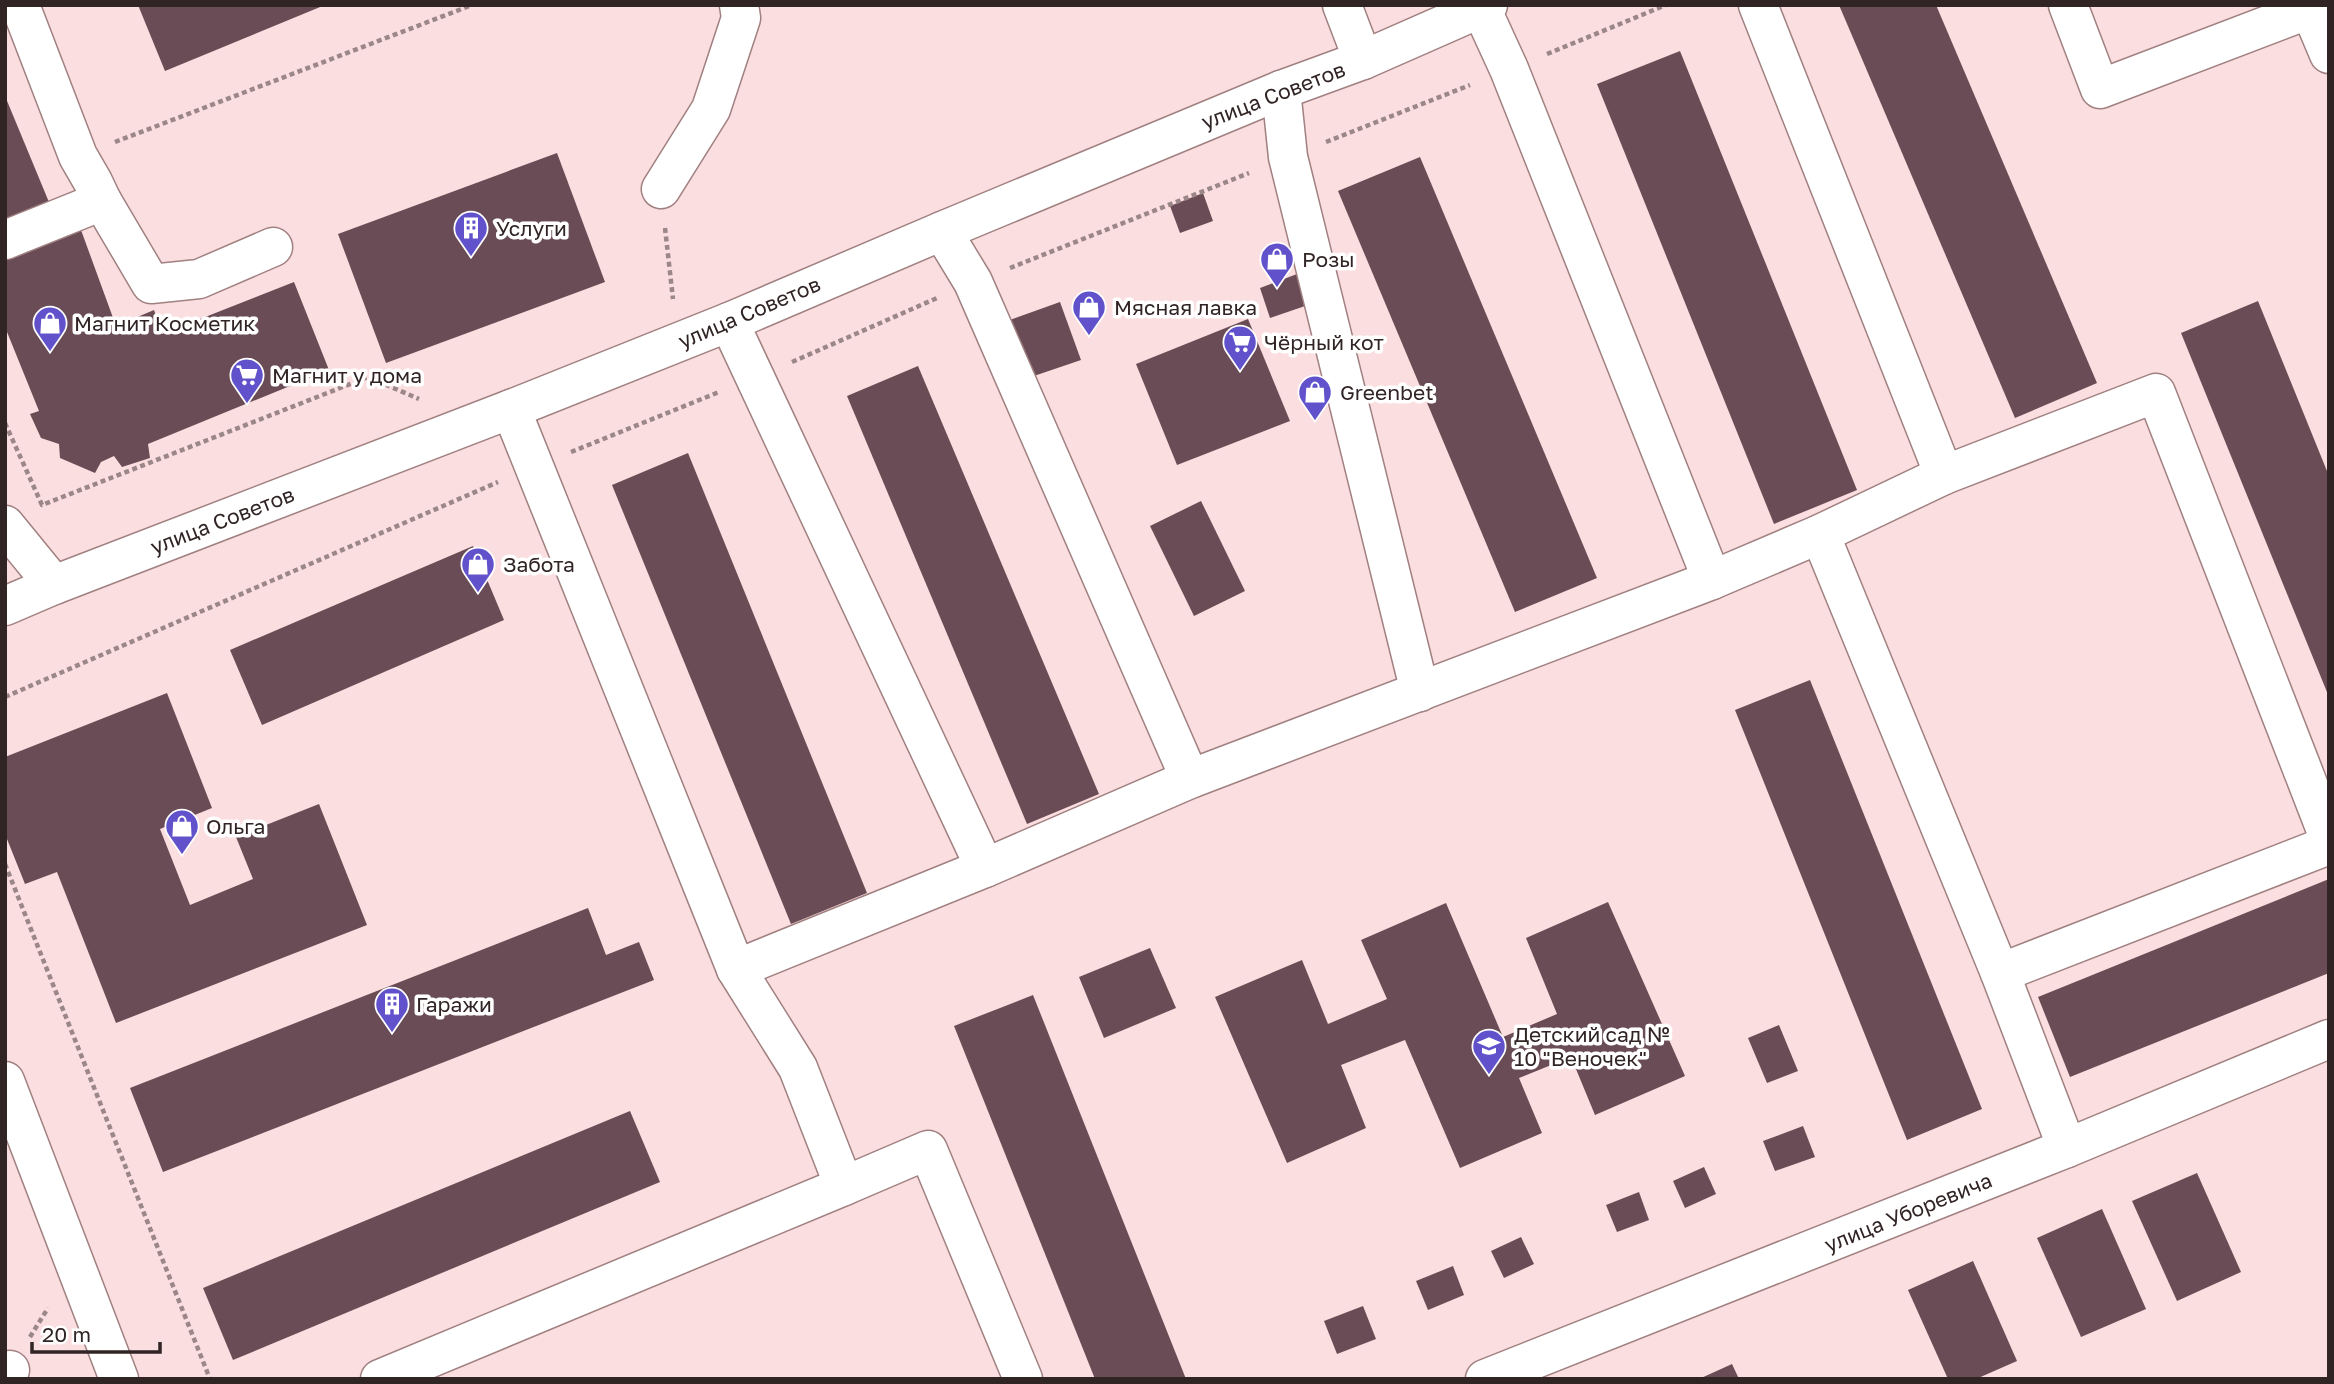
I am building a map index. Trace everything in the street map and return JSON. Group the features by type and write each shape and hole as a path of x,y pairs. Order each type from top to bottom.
{"street":[{"path":"20,5 78,156 151,284 199,279 273,247"},
{"path":"661,189 711,109 741,18 739,5"},
{"path":"1342,5 1363,60"},
{"path":"1758,5 1944,475"},
{"path":"2068,5 2100,89 2310,9 2329,54"},
{"path":"1485,7 1712,580"},
{"name":"улица Советов","path":"5,606 729,322 942,230 1281,90 1363,60 1485,7"},
{"path":"1281,90 1289,157 1420,692"},
{"path":"5,240 102,201"},
{"path":"942,230 973,282 1190,779"},
{"path":"729,322 985,867"},
{"path":"736,969 1190,779 1712,580 1820,534 1944,475 2155,393 2329,838"},
{"path":"511,409 736,969 798,1068 844,1186"},
{"path":"5,525 54,585"},
{"path":"1820,534 2000,973 2067,1148"},
{"path":"2000,973 2329,845"},
{"name":"улица Уборевича","path":"1485,1379 2067,1148 2329,1039"},
{"path":"5,1082 17,1146 119,1379"},
{"path":"402,1375 928,1150 1023,1379"}],"path":[{"path":"78,156 472,5"},
{"path":"5,697 535,466 756,378 973,282 1666,5"},
{"path":"661,189 674,304"},
{"path":"5,423 42,505 369,377 424,401"},
{"path":"5,864 210,1379"}],"building":[{"path":"138,5 325,5 165,71"},
{"path":"1839,5 1936,5 2097,383 2015,418"},
{"path":"1680,51 1857,490 1774,524 1597,84"},
{"path":"5,96 51,207 5,226"},
{"name":"Услуги","path":"557,153 605,282 386,363 338,234"},
{"path":"1420,157 1597,578 1515,612 1338,191"},
{"path":"1203,193 1213,221 1180,233 1170,206"},
{"path":"81,230 116,326 154,310 162,334 294,282 329,370 148,444 150,458 122,467 114,456 101,462 95,473 60,458 59,444 41,438 30,414 39,411 5,327 5,260"},
{"path":"1297,274 1308,305 1270,318 1260,288"},
{"path":"2258,301 2329,476 2329,697 2181,333"},
{"path":"1060,302 1081,360 1031,377 1010,320"},
{"path":"1248,319 1290,421 1177,465 1136,364"},
{"path":"918,366 1099,794 1027,824 847,396"},
{"path":"688,453 867,893 791,924 612,485"},
{"path":"1201,501 1245,591 1194,616 1150,526"},
{"path":"473,546 504,620 262,725 230,650"},
{"path":"1810,680 1982,1109 1907,1140 1735,710"},
{"path":"167,693 212,808 160,829 190,905 253,879 236,837 319,804 367,925 116,1023 57,872 25,884 5,834 5,757"},
{"path":"2329,879 2329,973 2070,1077 2038,997"},
{"path":"1608,902 1685,1076 1595,1115 1571,1057 1519,1078 1542,1133 1460,1168 1405,1040 1341,1065 1366,1128 1287,1163 1215,997 1302,960 1328,1024 1387,999 1361,940 1446,903 1503,1037 1557,1014 1526,938"},
{"name":"Гаражи","path":"588,908 606,955 639,942 654,980 163,1172 130,1088"},
{"path":"1150,948 1176,1008 1104,1038 1079,977"},
{"path":"1033,995 1186,1379 1095,1379 954,1026"},
{"path":"1779,1025 1798,1071 1767,1083 1748,1038"},
{"path":"630,1111 660,1182 233,1360 203,1288"},
{"path":"1803,1126 1815,1157 1775,1171 1763,1141"},
{"path":"1704,1167 1716,1194 1685,1208 1673,1181"},
{"path":"2197,1173 2241,1272 2177,1301 2132,1201"},
{"path":"1639,1192 1649,1220 1617,1232 1606,1205"},
{"path":"2102,1209 2146,1309 2081,1337 2037,1238"},
{"path":"1521,1237 1534,1264 1504,1278 1491,1251"},
{"path":"1973,1261 2017,1361 1976,1379 1948,1379 1908,1290"},
{"path":"1453,1266 1464,1295 1428,1310 1416,1281"},
{"path":"1363,1306 1376,1339 1337,1354 1324,1321"},
{"path":"1732,1364 1739,1379 1699,1379"}],"place":[{"name":"Услуги","path":"471,258"},
{"name":"Розы","path":"1277,289"},
{"name":"Мясная лавка","path":"1089,337"},
{"name":"Магнит Косметик","path":"50,353"},
{"name":"Чёрный кот","path":"1240,372"},
{"name":"Магнит у дома","path":"247,405"},
{"name":"Greenbet","path":"1315,422"},
{"name":"Забота","path":"478,594"},
{"name":"Ольга","path":"182,856"},
{"name":"Гаражи","path":"392,1034"},
{"name":"Детский сад № 10 \"Веночек\"","path":"1489,1076"}]}
